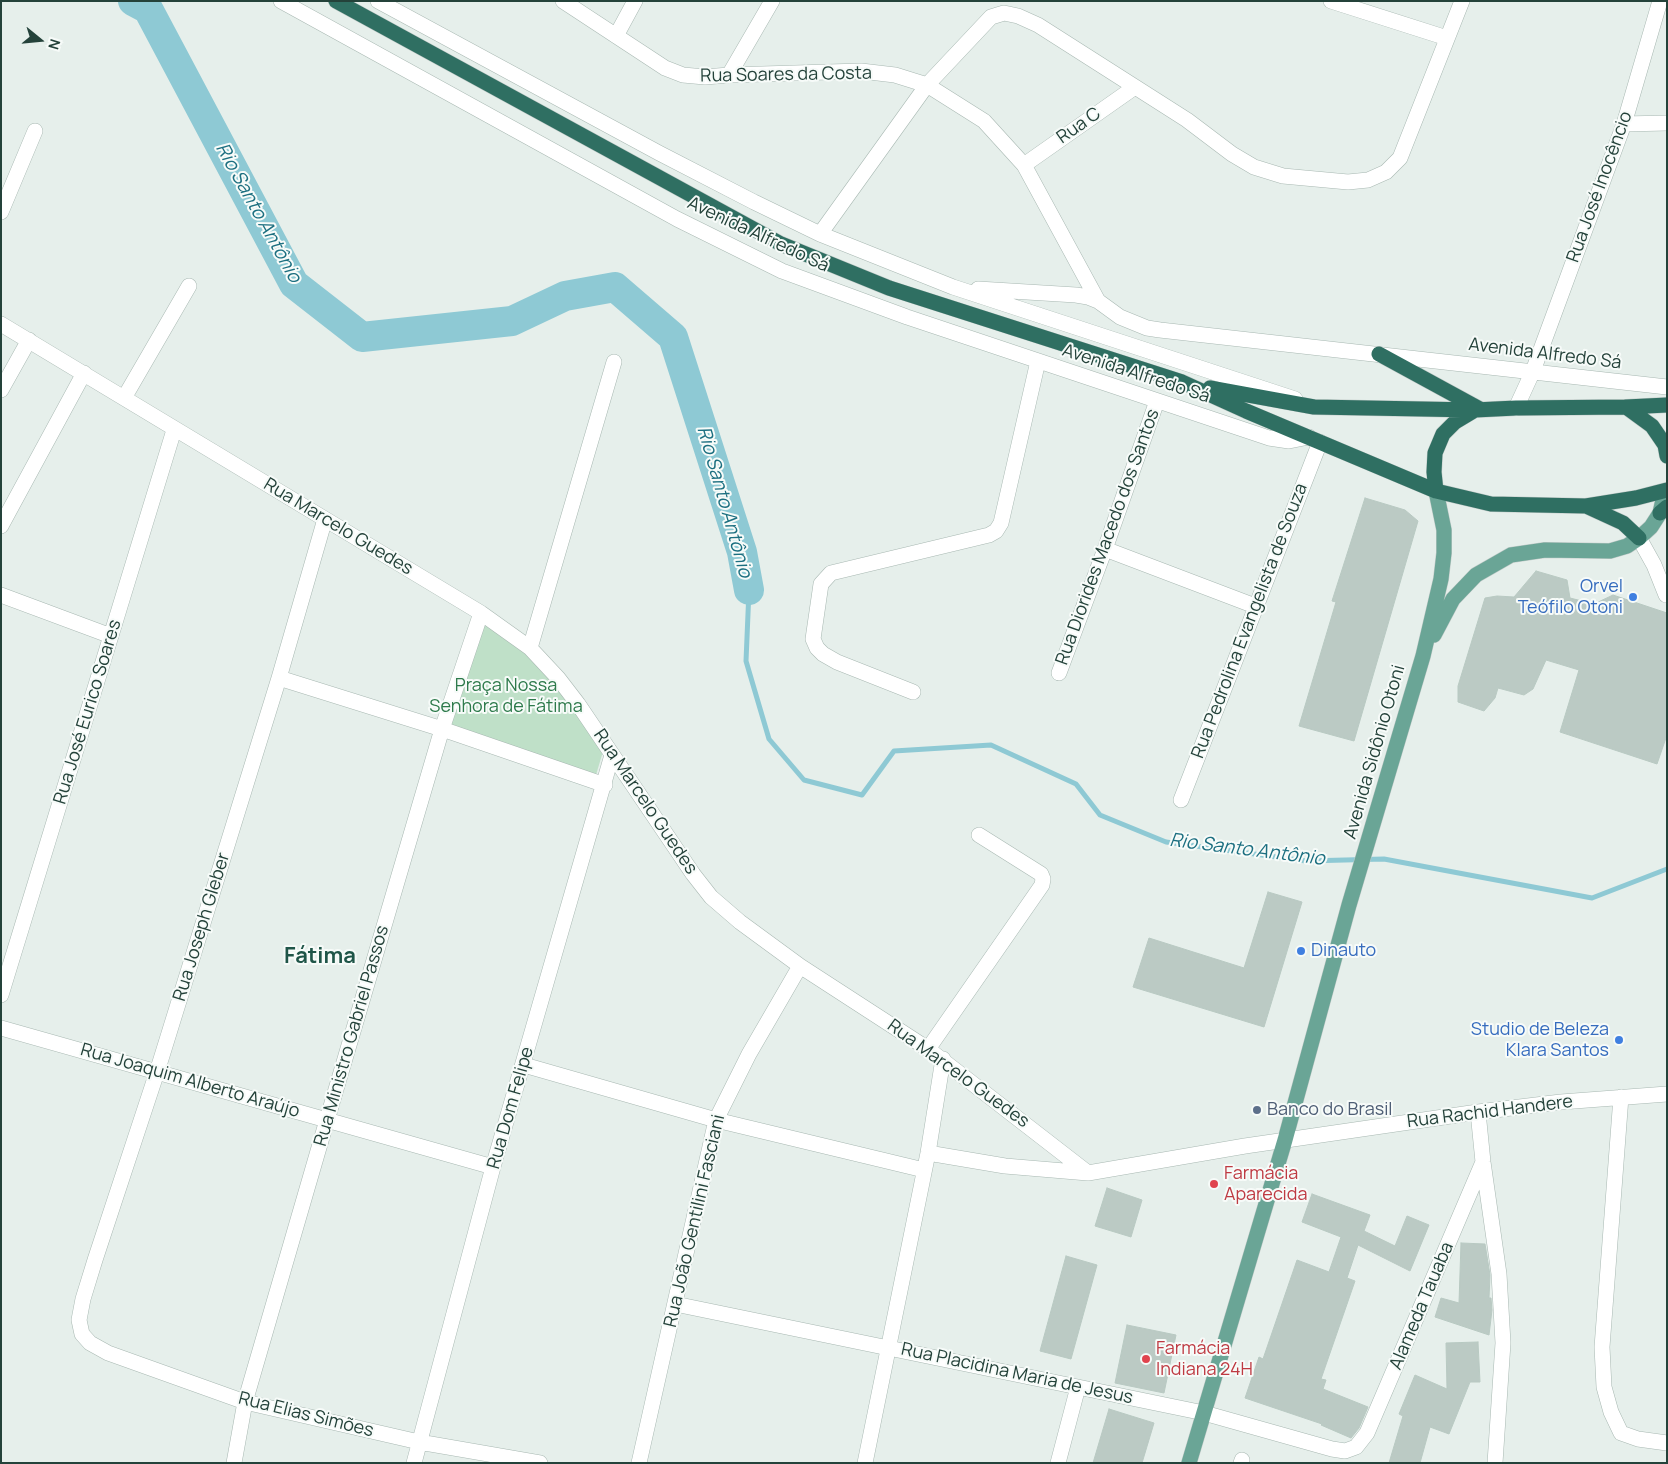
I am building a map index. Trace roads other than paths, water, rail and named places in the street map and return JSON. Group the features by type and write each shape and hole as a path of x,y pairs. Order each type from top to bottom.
{"highway":[{"name":"Avenida Alfredo Sá","path":"336,1 781,244 889,288 1182,382 1246,412 1436,491 1491,504 1586,506 1636,498 1666,487"},
{"path":"1379,354 1478,410"},
{"path":"1182,382 1250,397 1314,408 1478,410 1626,408 1667,405"},
{"path":"1626,408 1652,426 1665,445 1667,456"},
{"path":"1436,491 1434,472 1435,452 1443,434 1455,422 1478,410"},
{"path":"1586,506 1623,523 1639,538"}],"main road":[{"path":"1423,656 1453,599 1476,575 1511,555 1544,550 1610,551 1628,546 1639,538 1664,510 1666,487"},
{"path":"1423,656 1442,579 1444,530 1436,491"},
{"name":"Avenida Sidônio Otoni","path":"1189,1463 1285,1140 1349,905 1423,656"}],"street":[{"name":"Avenida Alfredo Sá","path":"281,1 677,219 782,271 907,317 1268,438 1290,441 1314,440"},
{"name":"Avenida Alfredo Sá","path":"378,1 659,153 820,234 953,287 1292,398 1314,408"},
{"name":"Rua Soares da Costa","path":"563,1 665,68 683,74 705,77 861,71 895,75 927,85 984,121 1024,165 1098,301"},
{"path":"616,36 635,1"},
{"path":"729,75 772,1"},
{"path":"1331,1 1447,38"},
{"path":"820,234 927,85 991,17 1004,13 1018,16 1038,25 1187,120 1232,154 1254,167 1283,176 1348,182 1368,180 1386,172 1400,158 1462,1"},
{"name":"Rua José Inocêncio","path":"1516,408 1533,371 1624,124 1660,1"},
{"name":"Rua C","path":"1024,165 1135,87"},
{"path":"1624,124 1667,123"},
{"path":"1,212 35,131"},
{"path":"124,398 189,286"},
{"path":"953,287 1076,295 1098,301"},
{"name":"Avenida Alfredo Sá","path":"1098,301 1120,317 1147,328 1160,330 1667,387"},
{"path":"1120,317 1133,346"},
{"name":"Rua Marcelo Guedes","path":"1,324 84,373 174,430 481,613 530,648 558,678 578,704 693,874 711,897 740,922 800,966 943,1059 1088,1173"},
{"path":"1,390 29,340"},
{"path":"912,692 837,662 817,648 813,639 821,584 831,572 989,535 996,531 1001,523 1038,361"},
{"path":"530,648 614,362"},
{"path":"1,526 84,373"},
{"name":"Rua Diorides Macedo dos Santos","path":"1059,673 1157,401"},
{"name":"Rua José Eurico Soares","path":"1,995 174,430"},
{"name":"Rua Pedrolina Evangelista de Souza","path":"1181,800 1256,606 1314,440"},
{"name":"Rua Joseph Gleber","path":"82,1334 79,1320 88,1284 157,1072 279,678 325,519"},
{"path":"1639,538 1654,565 1666,595"},
{"path":"1105,549 1256,606"},
{"path":"1,595 111,636"},
{"name":"Rua Ministro Gabriel Passos","path":"234,1463 245,1402 442,730 481,613"},
{"path":"279,678 605,785"},
{"name":"Rua Dom Felipe","path":"414,1463 493,1167 605,785 612,755"},
{"path":"928,1049 1042,885 1043,879 1041,874 979,835"},
{"name":"Rua João Gentilini Fasciani","path":"639,1463 716,1120 749,1054 800,966"},
{"name":"Rua Joaquim Alberto Araújo","path":"1,1028 493,1167"},
{"path":"865,1463 928,1153 943,1059"},
{"path":"524,1065 716,1120 924,1170"},
{"name":"Rua Rachid Handere","path":"1285,1140 1478,1112 1667,1094"},
{"path":"1621,1097 1602,1348 1604,1387 1611,1412 1620,1433 1638,1439 1667,1443"},
{"path":"1478,1112 1499,1274 1503,1343 1495,1463"},
{"path":"928,1153 1005,1166 1088,1173 1285,1140"},
{"name":"Alameda Tauaba","path":"1356,1447 1367,1433 1375,1416 1483,1162"},
{"name":"Rua Placidina Maria de Jesus","path":"675,1304 1204,1413 1332,1449 1345,1451 1356,1447"},
{"name":"Rua Elias Simões","path":"82,1334 90,1343 108,1353 245,1402 419,1442 540,1463"},
{"path":"1058,1463 1078,1387"}],"waterway":[{"name":"Rio Santo Antônio","path":"133,1 148,9 294,284 362,337 512,321 565,296 615,287 673,337 742,552 749,590"},
{"name":"Rio Santo Antônio","path":"749,590 746,661 769,739 804,780 862,795 894,751 991,745 1076,784 1100,815 1166,842 1306,861 1384,859 1592,898 1667,869"}],"place":[{"name":"Orvel Teófilo Otoni","path":"1633,597"},
{"name":"Dinauto","path":"1301,951"},
{"name":"Studio de Beleza Klara Santos","path":"1619,1040"},
{"name":"Banco do Brasil","path":"1257,1110"},
{"name":"Farmácia Aparecida","path":"1214,1184"},
{"name":"Farmácia Indiana 24H","path":"1146,1359"}],"district":[{"name":"Fátima","path":"320,957"}],"park label":[{"name":"Praça Nossa Senhora de Fátima","path":"506,696"}]}
